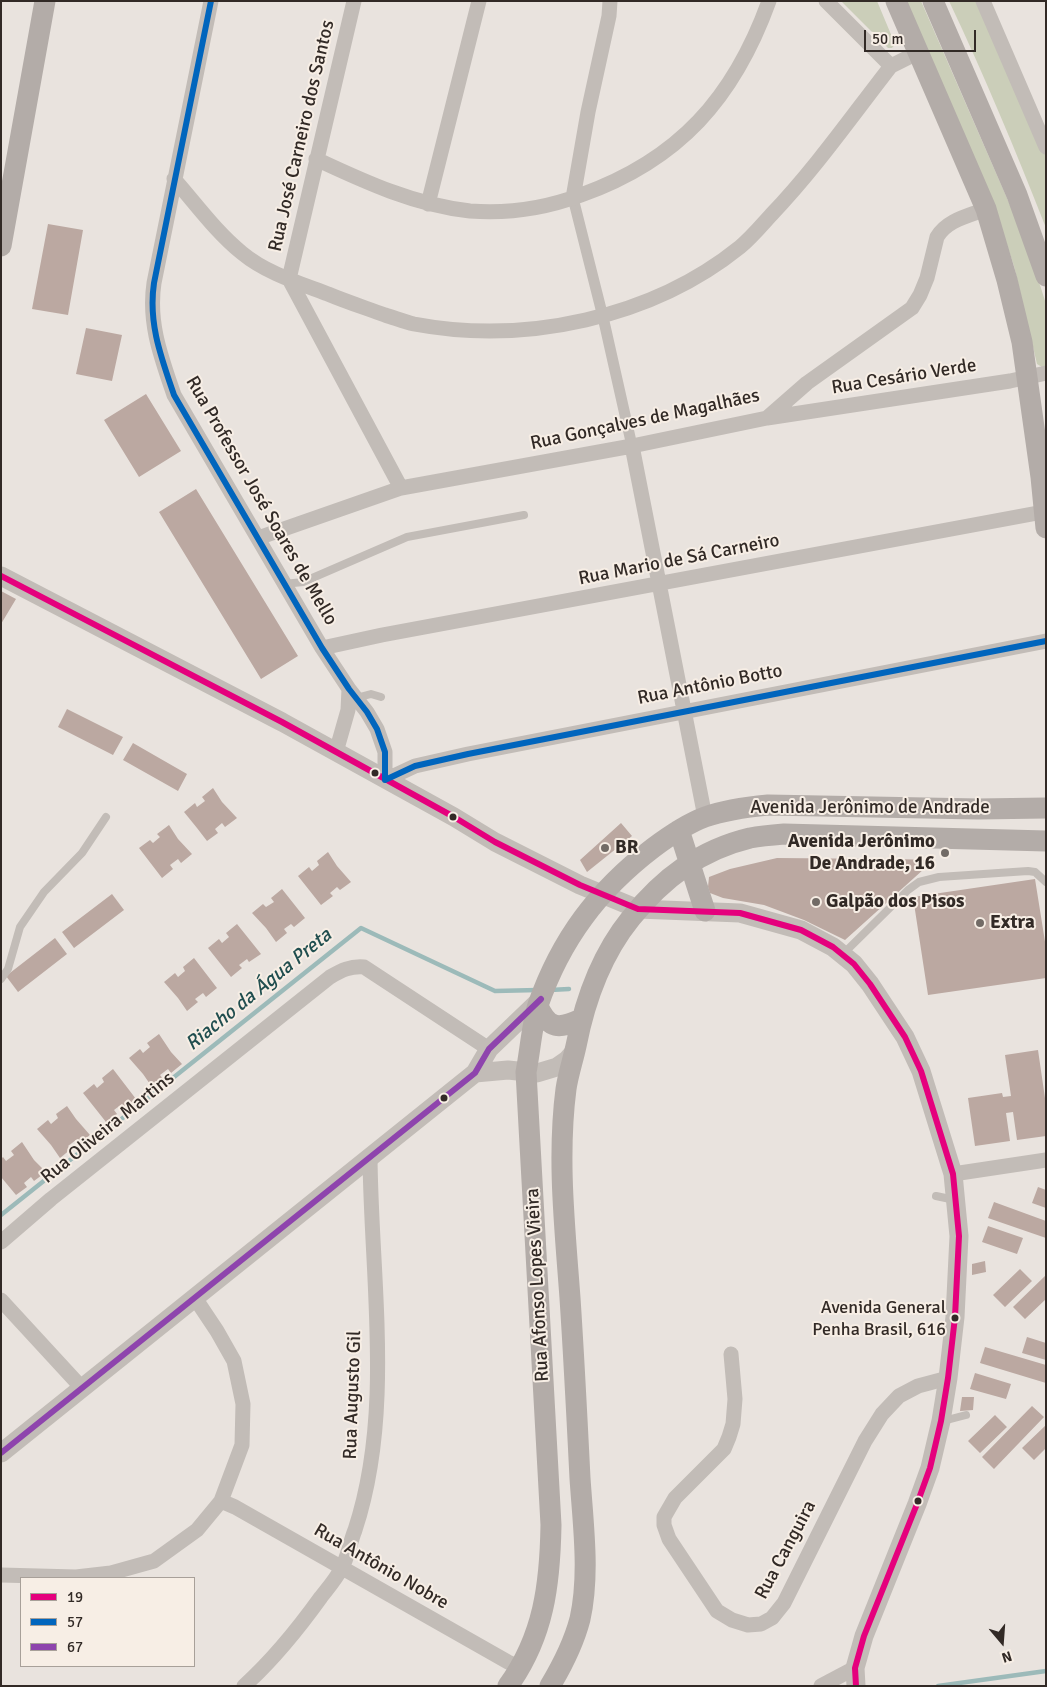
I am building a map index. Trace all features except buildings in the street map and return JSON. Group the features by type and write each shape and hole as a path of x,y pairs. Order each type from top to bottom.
{"main road":[{"path":"1,246 45,1"},
{"path":"896,1 986,209 1022,342 1036,375 1045,520"},
{"path":"934,1 1017,195 1046,276"},
{"name":"Avenida Jerônimo de Andrade","path":"601,894 642,856 679,830 705,816 739,808 768,805 978,809 1046,808"},
{"path":"876,836 884,831 888,822 887,814 881,806"},
{"path":"679,830 705,911"},
{"name":"Avenida Jerônimo de Andrade","path":"638,909 654,890 690,862 720,847 751,838 784,834 1046,840"},
{"name":"Rua Afonso Lopes Vieira","path":"508,1686 521,1668 534,1639 543,1611 551,1548 526,1072 539,1003 569,939 601,894"},
{"name":"Rua Afonso Lopes Vieira","path":"550,1686 570,1646 580,1620 584,1565 576,1379 562,1164 566,1087 581,1019 602,963 618,934 638,909"},
{"path":"539,1003 543,1018 550,1024 562,1026 581,1019"}],"street":[{"name":"Rua Professor José Soares de Mello","path":"211,1 151,302 155,333 174,395 322,648 377,729 385,752 385,780"},
{"name":"Rua José Carneiro dos Santos","path":"289,279 354,1"},
{"path":"428,204 479,1"},
{"path":"610,1 609,16 588,112 573,198 603,316 632,446 705,816"},
{"path":"316,159 360,180 400,195 428,204 470,211 503,211 544,207 573,198 610,184 650,162 682,139 725,90 753,41 769,1"},
{"path":"826,1 891,66"},
{"path":"983,1 1046,147"},
{"path":"174,179 225,237 243,254 259,264 289,279 412,324 462,331 520,330 603,316 667,292 707,271 742,245 782,204 812,168 891,66 919,52"},
{"name":"Rua Gonçalves de Magalhães","path":"258,538 401,488 632,446 767,418 807,383 912,308 920,295 940,232 946,226 986,209"},
{"path":"289,279 401,488"},
{"name":"Rua Cesário Verde","path":"767,418 1010,381 1036,375"},
{"name":"Rua Mario de Sá Carneiro","path":"322,648 382,635 659,584 1045,520"},
{"path":"1,576 282,722 454,817 495,842 580,885 638,909 740,913 801,930 833,948 854,964 870,984 905,1037 921,1071 953,1174 959,1236 955,1317 941,1421 930,1468 864,1636 856,1677 822,1686"},
{"name":"Rua Antônio Botto","path":"385,780 415,766 684,710 1046,641"},
{"path":"336,752 348,710 356,698"},
{"name":"Rua Oliveira Martins","path":"1,1242 51,1199 330,977 342,970 353,966 364,967 489,1049"},
{"path":"1,1453 475,1073 489,1049 539,1003"},
{"path":"475,1073 508,1070 537,1073 557,1067 575,1051"},
{"name":"Rua Augusto Gil","path":"244,1686 282,1648 342,1569 359,1516 369,1474 376,1430 377,1334 370,1157"},
{"path":"953,1174 1046,1160"},
{"path":"1,1575 76,1577 111,1573 154,1561 198,1530 222,1501 242,1445 243,1404 234,1361 195,1298"},
{"path":"1,1300 82,1388"},
{"name":"Rua Canguira","path":"731,1354 735,1399 733,1424 729,1437 724,1449 675,1498 664,1517 664,1525 669,1539 717,1611 732,1620 748,1625 761,1624 772,1618 784,1603 865,1441 882,1414 899,1396 918,1386 948,1378"},
{"name":"Rua Antônio Nobre","path":"222,1501 521,1668"}],"lane":[{"path":"288,590 407,537 524,515"},
{"path":"288,590 304,582"},
{"path":"1,980 8,969 20,926 44,892 82,853 106,817"},
{"path":"842,955 919,882 939,877 1028,871 1035,872 1046,882"},
{"path":"936,1196 956,1200"},
{"path":"941,1421 966,1415"}],"green space":[{"path":"841,1 877,1 895,44 892,48 888,48"},
{"path":"900,1 921,1 1027,244 1046,304 1046,366 1042,367 1037,364 1014,266 1004,236"},
{"path":"949,1 981,1 1046,153 1046,228 999,113"}],"waterway":[{"name":"Riacho da Água Preta","path":"1,1215 361,928 495,991 538,990"},
{"name":"Riacho da Água Preta","path":"550,990 569,989"},
{"path":"938,1686 1046,1671"}],"transit line":[{"name":"57","path":"211,1 154,283 153,312 157,340 174,395 322,648 377,729 385,752 385,780 415,766 468,754 1046,641"},
{"name":"19","path":"1,576 282,722 454,817 495,842 580,885 638,909 740,913 801,930 833,947 854,964 870,984 905,1037 921,1071 953,1174 959,1236 955,1317 941,1421 930,1468 864,1636 855,1668 856,1686"},
{"name":"67","path":"1,1453 475,1073 489,1049 541,999"}],"place":[{"name":"BR","path":"605,848"},
{"name":"Avenida Jerônimo De Andrade, 16","path":"945,853"},
{"name":"Galpão dos Pisos","path":"816,902"},
{"name":"Extra","path":"980,923"},
{"name":"Avenida General Penha Brasil, 616","path":"955,1318"}]}
